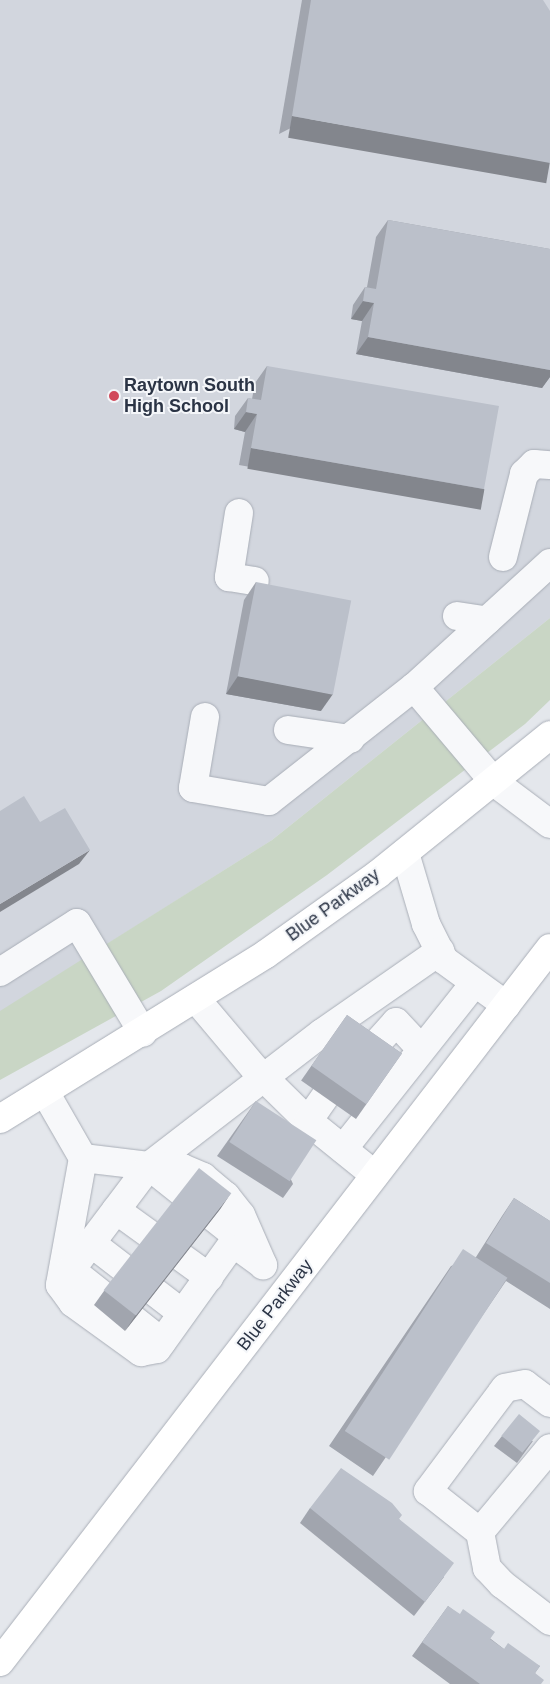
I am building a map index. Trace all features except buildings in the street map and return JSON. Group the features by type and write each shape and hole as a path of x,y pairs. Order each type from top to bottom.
{"highway":[{"name":"Blue Parkway","path":"0,1119 196,999 404,853 550,735"},
{"name":"Blue Parkway","path":"0,1662 550,948"}],"street":[{"path":"550,465 534,464 524,474 494,555 550,564"},
{"path":"239,513 229,577 255,581"},
{"path":"205,718 193,788 269,801 414,687 550,564"},
{"path":"457,616 487,621"},
{"path":"414,687 494,782 550,824"},
{"path":"288,730 350,739"},
{"path":"404,853 440,952 474,984 506,1005"},
{"path":"0,972 77,923 143,1033"},
{"path":"222,1258 157,1349 141,1352 74,1303 104,1226 264,1077 440,952"},
{"path":"343,1149 419,1047 474,984"},
{"path":"373,998 419,1047"},
{"path":"196,999 264,1077 308,1121 375,1175"},
{"path":"369,1052 396,1022"},
{"path":"45,1092 83,1158 104,1226 177,1320"},
{"path":"308,1121 325,1097"},
{"path":"83,1158 104,1226"},
{"path":"104,1226 196,1174 226,1196 241,1215 263,1265"},
{"path":"104,1226 222,1258 263,1265 290,1286"},
{"path":"104,1226 222,1258"},
{"path":"550,1403 525,1384 505,1388 428,1491 480,1532 487,1568 550,1621"},
{"path":"480,1532 550,1448"}],"shaded area":[{"path":"0,0 550,0 550,618 272,840 0,1012"}],"green space":[{"path":"550,618 550,700 525,724 327,875 161,991 0,1080 0,1011 272,840"}],"place":[{"name":"Raytown South High School","path":"114,396"}]}
